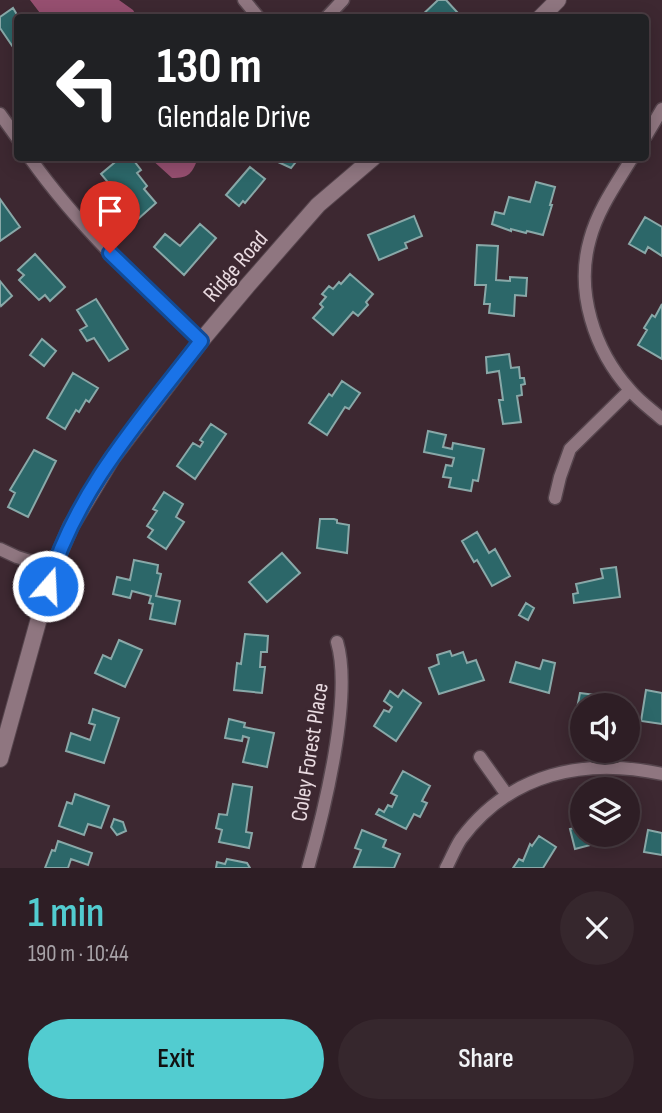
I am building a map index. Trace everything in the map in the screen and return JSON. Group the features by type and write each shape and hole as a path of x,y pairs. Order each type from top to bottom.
{"street":[{"path":"244,0 256,14"},
{"path":"330,14 343,0"},
{"path":"544,14 558,0"},
{"path":"649,130 662,109"},
{"path":"0,114 14,133"},
{"path":"32,161 49,185 125,270 201,341"},
{"name":"Ridge Road","path":"0,759 53,568 71,526 112,457 201,341 318,205 369,161"},
{"path":"630,161 599,216 590,239 585,272 587,307 602,350 629,390 662,419"},
{"path":"555,498 570,449 629,390"},
{"path":"0,550 53,568"},
{"name":"Coley Forest Place","path":"308,868 333,755 341,689 342,659 337,642"},
{"path":"480,757 507,795"},
{"path":"446,868 460,840 507,795 529,783 570,769 639,769 662,775"}],"shaded area":[{"path":"30,0 119,0 135,14 41,14"},
{"path":"153,161 197,161 190,174 172,178"}],"building":[{"path":"438,0 446,0 457,12 455,14 423,14"},
{"path":"13,8 17,14 14,14 14,49 0,28 0,17"},
{"path":"116,161 137,161 135,162 141,170 137,173 147,186 144,189 156,203 138,219 101,174"},
{"path":"278,161 297,161 291,168"},
{"path":"250,167 265,179 245,203 243,201 239,206 226,195"},
{"path":"536,182 555,187 543,235 511,231 492,224 495,212 504,214 509,197 530,202"},
{"path":"0,199 20,227 0,241"},
{"path":"414,216 422,236 405,243 407,248 379,260 368,235"},
{"path":"645,217 662,227 662,256 648,247 645,253 629,244"},
{"path":"200,224 216,238 184,275 154,247 165,234 180,246"},
{"path":"477,245 498,246 496,280 527,278 526,296 515,295 514,316 489,313 490,304 484,304 486,285 475,285"},
{"path":"35,254 65,287 50,301 45,295 39,300 19,280 24,275 18,270"},
{"path":"350,274 373,294 358,316 353,312 333,335 313,318 323,307 320,304 326,297 322,294 329,286 333,289 339,282 341,284"},
{"path":"0,281 12,296 1,306 0,304"},
{"path":"96,299 128,349 109,361 94,338 87,341 80,330 87,326 77,310"},
{"path":"662,304 662,359 638,345 647,330 644,328 652,315 655,317"},
{"path":"42,339 56,351 44,366 30,355"},
{"path":"509,354 511,368 519,367 520,378 524,378 525,384 521,385 522,395 517,396 521,422 503,424 499,400 503,400 499,371 487,373 486,357"},
{"path":"73,373 98,388 79,412 76,410 65,429 47,418"},
{"path":"342,381 360,393 349,409 345,407 327,435 309,423 329,394 332,396"},
{"path":"211,424 226,434 195,479 177,466 193,443 200,447 203,442 200,440"},
{"path":"428,431 446,435 443,447 452,449 453,443 484,449 478,481 473,480 471,491 449,487 451,478 443,477 446,465 452,466 454,458 424,452"},
{"path":"34,450 56,461 28,517 8,507 15,493 10,490"},
{"path":"164,492 183,504 176,517 184,522 166,549 148,537 153,530 147,526 157,511 153,509"},
{"path":"320,519 334,519 337,523 349,525 347,553 317,548"},
{"path":"477,532 489,553 495,549 510,576 492,586 462,541"},
{"path":"282,553 300,573 267,602 249,582"},
{"path":"134,560 158,565 157,573 161,574 156,596 180,601 175,624 150,619 153,604 149,603 151,596 132,591 130,598 113,594 117,577 130,580"},
{"path":"616,567 620,597 574,603 573,594 578,593 576,584 603,578 601,569"},
{"path":"526,603 534,608 528,620 519,615"},
{"path":"245,634 268,636 267,652 261,652 260,667 265,667 262,693 234,690 237,663 241,664"},
{"path":"119,640 142,650 125,687 95,673 103,655 111,659"},
{"path":"450,651 452,656 463,652 467,663 476,660 484,680 439,694 429,668 439,664 437,655"},
{"path":"543,660 555,663 549,693 510,682 516,662 540,669"},
{"path":"403,690 421,703 396,741 374,726 384,710 389,712 392,707 384,701 390,691 398,697"},
{"path":"646,690 662,693 662,724 641,721"},
{"path":"93,709 119,718 104,763 66,751 71,733 90,740 95,725 89,723"},
{"path":"229,719 245,723 244,727 274,733 267,767 243,762 249,738 243,736 242,741 225,738"},
{"path":"403,771 430,786 422,801 427,803 420,817 414,814 406,829 376,814 379,809 384,812 388,805 392,807 397,796 391,793"},
{"path":"233,784 252,787 246,832 252,833 249,848 219,842 222,830 216,828 219,814 227,815"},
{"path":"75,794 109,806 101,828 88,824 84,835 59,826 67,802 72,804"},
{"path":"114,819 123,822 126,831 117,835 111,827"},
{"path":"362,830 386,840 383,847 400,854 394,868 354,867 361,850 355,848"},
{"path":"648,830 662,833 662,855 644,852"},
{"path":"539,836 556,847 543,868 513,868 519,859 523,861 530,844 532,846"},
{"path":"58,841 92,853 88,865 71,859 68,868 45,868"},
{"path":"227,859 247,863 250,868 216,868 217,862 225,864"}],"route":[{"path":"48,586 71,526 112,457 201,341 110,253"}]}
